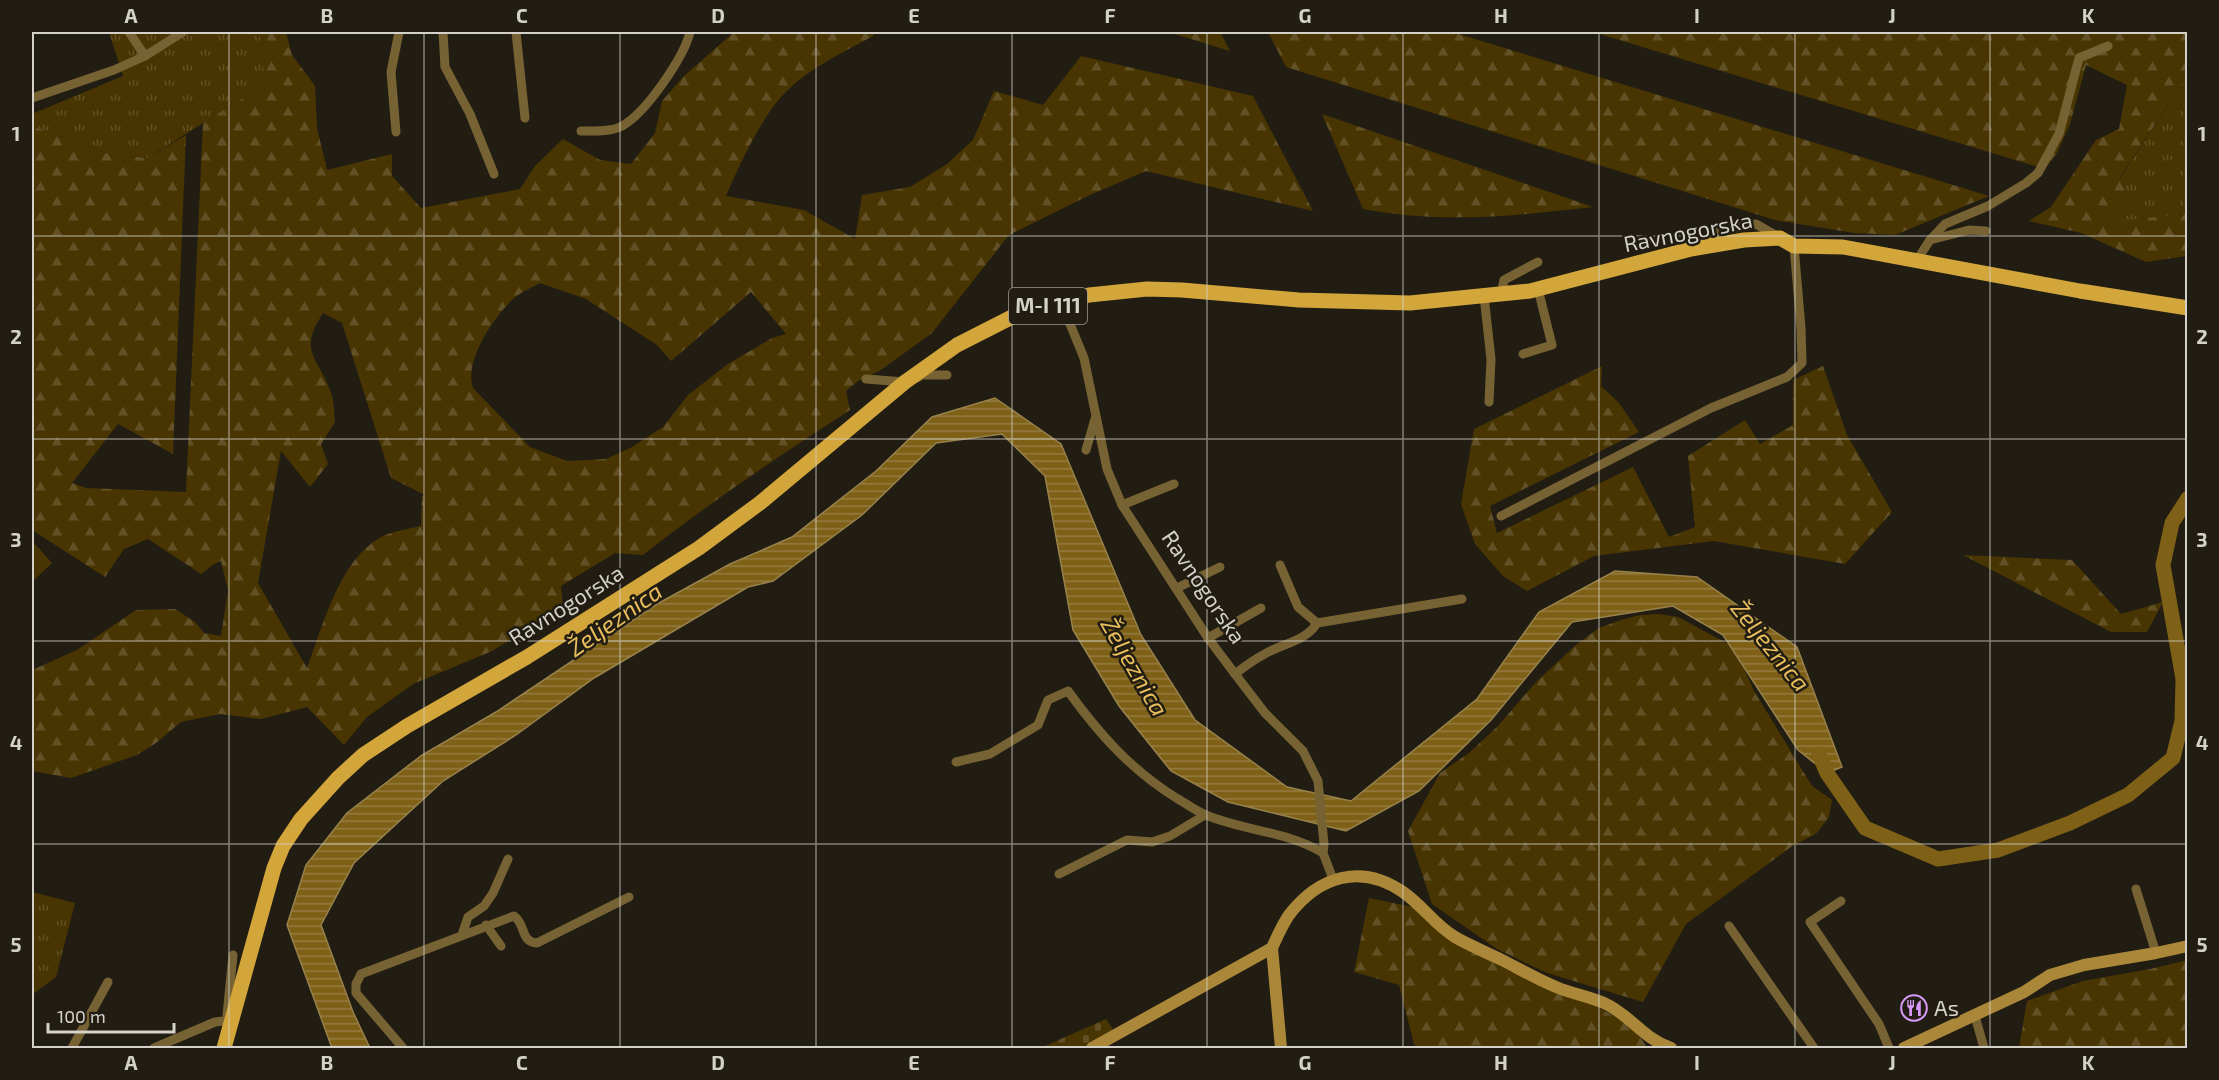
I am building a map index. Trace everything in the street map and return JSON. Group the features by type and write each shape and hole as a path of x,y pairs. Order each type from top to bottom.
{"main road":[{"name":"Ravnogorska","path":"224,1048 229,1021 274,868 283,846 302,819 338,778 363,755 407,726 527,657 699,548 760,503 905,382 985,329 1014,316 1089,295 1147,290 1182,290 1299,300 1410,303 1484,296 1538,289 1703,247 1744,240 1780,238 1794,246 1843,248 2187,308"}],"street":[{"path":"129,32 145,56"},
{"path":"32,99 114,70 145,56 183,32"},
{"path":"396,132 391,72 399,32"},
{"path":"443,32 445,67 470,114 494,174"},
{"path":"516,32 525,118"},
{"path":"581,131 622,127 644,106 669,74 690,32"},
{"path":"1917,260 1930,240 1945,224 1988,206 2038,173 2059,134 2079,58 2108,46"},
{"path":"1930,240 1969,230 1986,231"},
{"path":"1501,516 1711,408 1787,376 1802,363 1794,246"},
{"path":"1501,294 1504,280 1538,262"},
{"path":"1524,354 1552,345 1538,289"},
{"path":"1484,296 1491,359 1489,402"},
{"name":"Ravnogorska","path":"1061,302 1084,358 1107,470 1122,505 1208,638 1265,712 1303,751 1318,781 1324,849 1333,879"},
{"path":"866,379 911,383 922,375 947,375"},
{"path":"1086,450 1096,417"},
{"path":"1122,505 1174,484"},
{"path":"1280,565 1298,607 1317,624"},
{"path":"1177,588 1220,567"},
{"path":"1235,674 1264,654 1304,637 1317,624 1462,599"},
{"path":"1208,638 1261,608"},
{"path":"956,762 990,754 1038,725 1048,700 1068,691 1091,724 1116,752 1157,786 1205,815 1324,849"},
{"path":"1059,874 1127,840 1152,842 1170,836 1205,815"},
{"path":"462,935 468,917 484,906 493,893 508,859"},
{"path":"1281,1048 1272,948 1287,917 1300,902 1333,879 1348,875 1364,875 1383,881 1404,893 1454,936 1560,988 1605,1003 1625,1016 1649,1038 1671,1048"},
{"path":"2136,889 2156,953"},
{"path":"403,1048 356,993 356,984 361,974 514,916 520,920 526,939 537,943 629,897"},
{"path":"1840,901 1810,922 1879,1024 1889,1048"},
{"path":"486,925 501,946"},
{"path":"1729,926 1814,1048"},
{"path":"1904,1048 2024,992 2050,975 2084,965 2187,946"},
{"path":"1092,1048 1272,948"},
{"path":"154,1048 215,1022 229,1021 233,955"},
{"path":"72,1048 108,982"},
{"path":"1975,1016 1984,1048"}],"green space":[{"path":"109,32 257,32 261,39 266,84 147,158 109,154 32,126 32,114 123,76"},
{"path":"257,32 286,32 292,55 315,86 317,128 327,170 392,154 392,176 421,208 520,189 535,166 563,139 600,160 631,164 655,133 662,101 684,76 734,32 875,32 873,36 814,69 783,95 759,129 726,196 804,210 855,239 862,195 910,187 947,164 973,140 994,91 1043,105 1081,56 1253,96 1313,211 1146,171 1090,195 1009,235 932,333 881,370 858,381 846,391 850,410 745,480 643,555 615,553 561,586 563,608 492,651 413,684 367,717 344,745 307,707 261,719 220,714 181,722 156,743 137,755 71,778 32,771 32,670 77,650 136,610 175,609 195,622 204,633 221,636 228,590 221,561 201,574 148,539 124,549 105,577 32,530 32,126 109,154 147,158 186,135 173,454 118,424 72,483 86,488 186,492 203,123 265,84 261,39","holes":["540,283 586,299 657,345 671,361 751,292 786,334 772,338 728,364 688,395 663,427 632,447 606,459 567,461 530,447 473,388 471,377 476,353 504,308 515,297","323,313 342,323 391,478 425,495 422,496 421,526 381,537 366,548 343,577 326,614 307,668 258,583 281,451 310,487 328,464 321,444 335,422 333,401 312,353 311,345 312,336"]},
{"path":"1168,32 1220,32 1230,51"},
{"path":"1268,32 1452,32 1989,196 1895,235 1854,233 1775,220 1286,67"},
{"path":"1593,32 2187,32 2187,84 2184,81 2120,177 2127,193 2114,221 2187,214 2187,256 2146,262 2081,233 2029,221 2051,207 2096,140 2119,129 2127,85 2086,65 2070,124 2057,153 2045,169"},
{"path":"2184,81 2188,84 2187,214 2113,222 2127,193 2120,178"},
{"path":"1322,114 1593,207 1478,217 1421,216 1363,209"},
{"path":"1602,366 1601,386 1619,403 1639,432 1490,506 1497,533 1633,467 1669,537 1695,527 1688,456 1745,420 1760,444 1793,425 1793,380 1823,366 1847,435 1892,512 1845,564 1714,541 1594,556 1527,591 1503,576 1475,544 1461,504 1474,429"},
{"path":"32,541 52,563 32,582"},
{"path":"1963,555 2072,560 2121,614 2163,602 2147,632 2111,632"},
{"path":"1659,614 1678,617 1730,645 1743,666 1754,691 1812,786 1832,800 1829,817 1817,833 1791,847 1686,924 1643,1002 1547,973 1497,949 1432,904 1408,831 1440,773 1469,753 1498,726 1536,682 1577,644 1599,628 1640,615"},
{"path":"32,892 75,903 56,977 32,995"},
{"path":"1369,898 1413,907 1455,942 1594,1005 1623,1021 1647,1047 1651,1048 1419,1048 1414,1044 1399,985 1354,972"},
{"path":"2187,960 2187,1048 2019,1048 2027,1001 2083,981"},
{"path":"1106,1019 1114,1031 1081,1048 1046,1048 1045,1046"}],"water":[{"path":"995,398 1061,444 1141,635 1195,720 1287,787 1351,801 1477,699 1539,612 1615,571 1697,577 1797,647 1842,767 1827,773 1798,750 1723,635 1673,606 1572,622 1491,720 1419,791 1346,831 1228,802 1171,771 1119,706 1073,630 1045,476 1002,434 936,443 862,515 773,581 748,587 594,678 516,735 443,781 354,863 321,925 353,1012 370,1048 332,1048 287,925 306,865 347,813 422,755 496,712 659,603 730,564 792,537 876,471 932,417"}],"waterway":[{"name":"Željeznica","path":"1819,754 1827,773 1865,828 1938,859 1998,850 2070,823 2128,795 2173,758 2182,721 2183,679 2163,565 2172,523 2188,498"}],"place":[{"name":"As","path":"1914,1008"}]}
